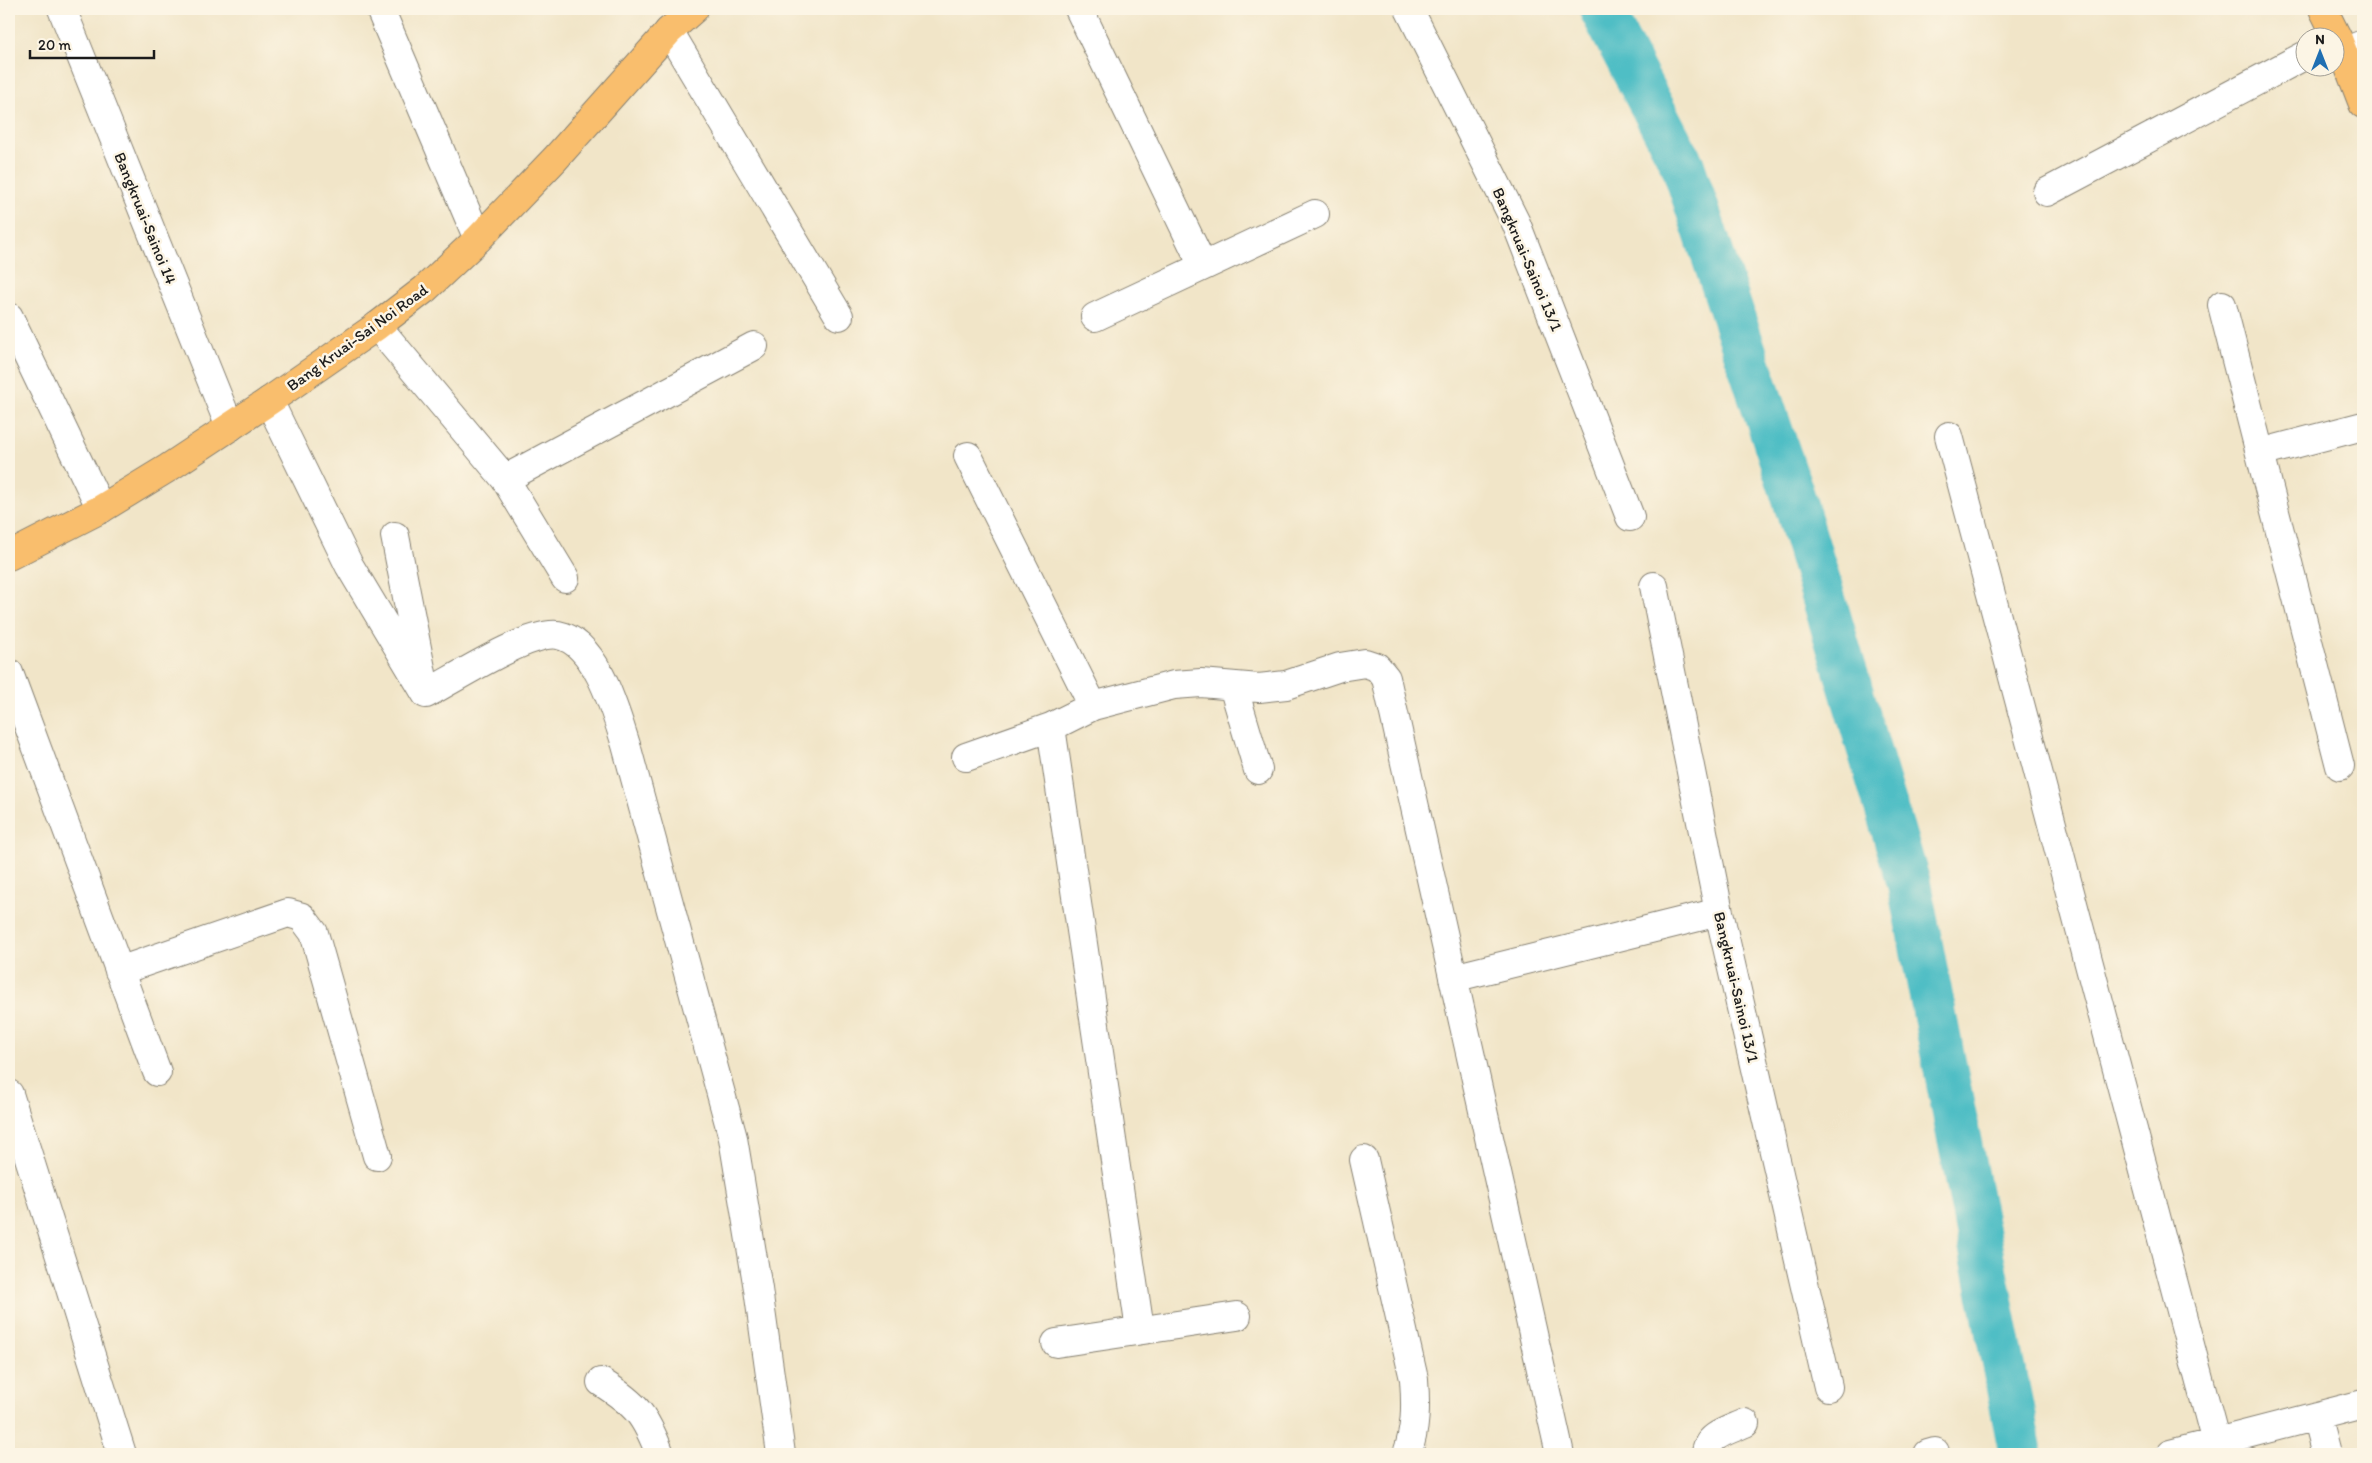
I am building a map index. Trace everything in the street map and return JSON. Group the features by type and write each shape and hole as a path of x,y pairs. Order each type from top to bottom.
{"main road":[{"name":"Bang Kruai-Sai Noi Road","path":"9,556 101,509 230,427 377,326 425,288 478,239 555,160 669,31 694,9"},
{"path":"2322,9 2345,44 2363,104"}],"street":[{"name":"Bangkruai-Sainoi 14","path":"62,9 230,427"},
{"path":"380,9 478,239"},
{"path":"1079,9 1203,266"},
{"name":"Bangkruai-Sainoi 13/1","path":"1409,9 1516,223 1630,517"},
{"path":"669,31 839,316"},
{"path":"2046,192 2294,61"},
{"path":"1095,317 1315,214"},
{"path":"2222,305 2340,766"},
{"path":"9,317 101,509"},
{"path":"377,326 505,479 565,578"},
{"path":"505,479 754,346"},
{"path":"269,401 348,565 426,694"},
{"path":"2260,453 2363,426"},
{"path":"1949,436 2217,1448"},
{"path":"968,456 1093,706"},
{"path":"395,536 426,694"},
{"name":"Bangkruai-Sainoi 13/1","path":"1654,586 1719,912 1828,1387"},
{"path":"426,694 513,648 539,637 558,635 575,643 594,664 609,692 626,745 733,1138 758,1289 781,1454"},
{"path":"966,757 1051,726 1093,706 1174,685 1201,683 1259,688 1286,685 1340,667 1365,663 1377,667 1386,678 1560,1454"},
{"path":"9,673 157,1072"},
{"path":"1234,686 1258,770"},
{"path":"1051,726 1140,1330"},
{"path":"1454,978 1719,912"},
{"path":"119,971 288,913 302,917 314,933 377,1156"},
{"path":"9,1094 122,1454"},
{"path":"1364,1160 1414,1379 1416,1408 1414,1435 1407,1454"},
{"path":"1056,1343 1237,1316"},
{"path":"602,1382 628,1399 648,1424 660,1454"},
{"path":"2170,1454 2217,1448 2316,1416 2363,1404"},
{"path":"2316,1416 2326,1454"},
{"path":"1706,1454 1706,1449 1712,1438 1745,1423"}],"waterway":[{"path":"1601,9 1683,166 1794,499 1909,884 2021,1454"}]}
